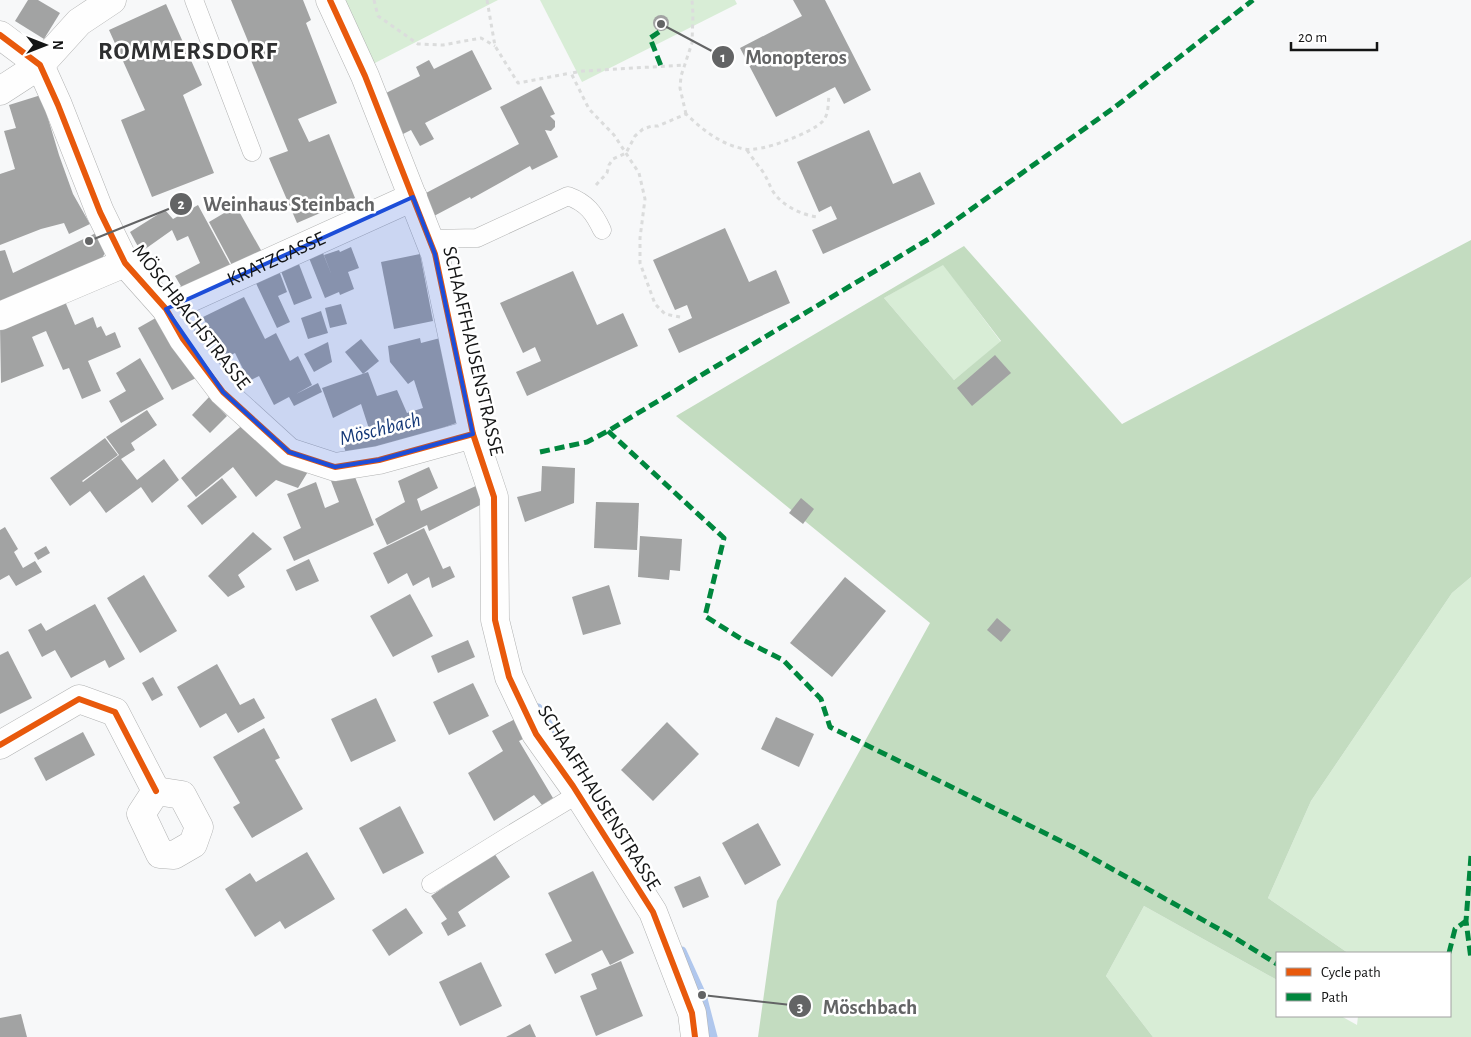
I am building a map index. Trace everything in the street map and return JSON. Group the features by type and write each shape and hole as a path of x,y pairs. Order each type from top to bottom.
{"street":[{"path":"0,92 40,66 79,22 112,0"},
{"name":"SCHAAFFHAUSENSTRASSE","path":"330,0 366,76 435,254 473,434 494,497 495,620 509,677 536,734 578,794 653,912 692,1014 695,1037"},
{"path":"0,35 40,66"},
{"name":"MÖSCHBACHSTRASSE","path":"40,66 58,105 100,212 125,263 166,309 183,339 223,392 289,452 335,467 379,460 473,434"},
{"name":"KRATZGASSE","path":"166,309 413,197"},
{"path":"0,316 125,263"},
{"path":"0,744 79,700 115,712 156,791"}],"lane":[{"path":"194,0 252,152"},
{"path":"430,239 477,238 568,196 578,200 594,214 602,230"},
{"path":"431,884 578,794"}],"path":[{"path":"374,0 378,16 418,44 442,45 481,38 495,46"},
{"path":"487,0 495,46 518,83 583,71 685,65"},
{"path":"692,0 692,43 681,76 680,88 686,114 717,140 746,150 775,145 814,127 822,121 828,106 829,95"},
{"path":"571,73 589,109 614,135 639,174 646,199 640,238 640,263 655,304 665,314 680,317"},
{"path":"582,204 591,189 607,173 609,165 613,160 626,153 635,136 643,129 658,126 686,114"},
{"path":"746,150 763,172 773,191 785,204 801,213 818,217"}],"highlighted area":[{"path":"413,197 435,254 473,434 379,460 335,467 289,452 223,392 166,309"}],"green space":[{"path":"345,0 498,0 371,65"},
{"path":"540,0 735,0 737,4 582,82"},
{"path":"1471,240 1471,577 1452,593 1311,801 1268,898 1347,952 1276,952 1276,979 1144,906 1106,976 1153,1037 758,1037 777,901 930,623 676,416 964,246 1122,424","holes":["943,265 1001,341 954,380 884,298"]},
{"path":"943,264 1001,342 954,380 884,298"},
{"path":"1471,577 1471,1037 1153,1037 1106,976 1144,906 1276,979 1276,1017 1343,1017 1357,1025 1358,1017 1451,1017 1451,952 1347,952 1268,898 1311,801 1452,593"}],"building":[{"path":"28,0 38,0 60,13 44,39 15,21"},
{"path":"231,0 303,0 311,20 306,23 337,103 298,119 309,142 329,134 355,198 297,223 269,158 288,151 246,48 250,46"},
{"path":"793,0 825,0 871,90 844,104 835,87 776,117 740,48 802,16"},
{"path":"166,4 202,85 183,95 214,173 152,197 121,120 145,110 109,30"},
{"path":"658,15 664,15 669,20 667,29 658,31 653,26 653,20"},
{"path":"472,50 492,89 425,123 434,139 420,146 411,130 403,134 384,94 420,76 416,67 429,60 434,69"},
{"path":"541,86 555,114 550,116 555,121 555,127 551,131 545,130 558,157 532,170 530,166 471,199 470,197 434,216 426,193 519,144 500,107"},
{"path":"41,95 73,194 90,224 69,234 64,223 41,229 0,245 0,174 15,169 4,131 16,128 9,105"},
{"path":"869,130 893,184 920,172 935,204 823,254 812,230 837,219 831,206 819,212 797,162"},
{"path":"198,205 232,268 185,293 175,276 200,263 188,236 177,241 172,230 141,252 130,232 165,210 173,219"},
{"path":"236,206 262,252 233,267 209,222"},
{"path":"725,228 749,282 776,270 790,303 679,353 668,329 692,318 687,305 675,310 653,260"},
{"path":"96,233 105,253 101,260 0,306 0,251 5,250 13,273"},
{"path":"351,247 359,268 348,272 354,289 340,295 339,292 325,298 307,253 321,248 332,276 324,255 339,250 340,252"},
{"path":"420,254 433,321 394,329 381,262"},
{"path":"297,259 312,298 294,305 279,266"},
{"path":"278,268 287,292 278,296 290,322 277,328 254,279"},
{"path":"573,271 597,325 623,313 638,346 527,396 516,372 541,361 535,347 523,353 500,303"},
{"path":"244,297 265,339 276,333 290,361 298,356 312,385 296,394 318,383 322,392 294,406 289,397 274,405 259,376 249,381 235,353 223,359 203,317"},
{"path":"64,299 75,325 93,317 97,328 101,326 106,336 115,332 121,347 88,361 101,391 82,399 69,368 63,370 46,331 32,337 44,366 1,383 0,326"},
{"path":"341,304 347,324 330,328 325,308"},
{"path":"321,311 328,333 308,339 301,318"},
{"path":"161,315 196,378 172,390 138,328"},
{"path":"444,337 462,421 428,433 347,456 341,438 371,435 361,404 333,418 322,388 368,372 377,396 397,390 407,413 423,408 414,380 408,384 390,362 388,346 420,338 421,343"},
{"path":"361,339 379,361 363,374 345,352"},
{"path":"328,342 332,362 314,372 304,354"},
{"path":"995,355 1011,373 972,406 957,388"},
{"path":"140,358 164,399 121,423 109,401 126,391 116,373"},
{"path":"209,397 227,416 210,433 192,415"},
{"path":"147,410 157,425 131,443 135,450 121,459 137,480 164,459 179,480 152,503 141,487 106,513 90,491 70,506 50,478 105,438 118,455 83,482 119,455 106,437"},
{"path":"246,422 309,470 298,488 276,480 256,497 233,467 196,497 181,478"},
{"path":"542,466 575,468 574,503 525,522 517,497 541,491"},
{"path":"429,467 438,488 417,499 421,511 478,485 486,502 429,531 427,525 387,545 375,519 405,502 398,481"},
{"path":"353,472 374,525 294,561 283,537 301,528 287,494 316,482 325,508 339,502 328,473"},
{"path":"222,478 237,497 202,525 187,506"},
{"path":"801,498 814,509 803,524 789,513"},
{"path":"596,502 639,503 637,550 594,548"},
{"path":"5,527 18,549 14,552 23,568 35,561 42,572 16,586 9,575 0,580 0,530"},
{"path":"424,528 443,569 450,566 455,577 432,588 429,577 413,586 407,573 388,584 373,553"},
{"path":"253,532 272,549 238,575 245,587 228,597 208,576"},
{"path":"640,536 682,539 680,571 670,570 669,580 638,577"},
{"path":"46,546 50,553 38,560 34,553"},
{"path":"309,559 319,581 296,591 286,570"},
{"path":"144,575 177,631 140,653 107,598"},
{"path":"845,577 886,611 832,677 790,643"},
{"path":"609,585 621,624 583,635 572,597"},
{"path":"410,594 433,636 393,657 370,616"},
{"path":"95,604 125,659 109,668 105,660 71,678 55,650 42,657 28,630 41,623 46,631"},
{"path":"997,618 1011,630 1001,642 987,630"},
{"path":"468,640 475,657 438,673 431,656"},
{"path":"8,651 32,698 0,714 0,655"},
{"path":"217,664 240,705 254,698 265,718 238,733 226,713 200,728 177,687"},
{"path":"153,677 163,695 152,701 142,683"},
{"path":"473,683 489,716 449,735 433,702"},
{"path":"376,698 396,741 351,762 331,719"},
{"path":"776,717 814,734 799,767 761,749"},
{"path":"515,719 525,738 519,741 553,798 542,805 534,795 494,821 468,773 503,751 492,731"},
{"path":"667,722 699,754 653,801 621,770"},
{"path":"264,728 280,758 275,760 303,809 252,838 233,807 240,803 213,757"},
{"path":"83,732 95,755 46,781 34,758"},
{"path":"400,806 424,853 383,874 359,828"},
{"path":"758,823 781,865 745,885 722,843"},
{"path":"307,852 335,899 285,929 280,921 255,937 225,889 250,873 256,882"},
{"path":"494,853 510,877 458,912 466,926 448,936 441,923 447,919 431,896"},
{"path":"593,871 634,953 610,965 602,950 555,974 545,954 572,941 548,893"},
{"path":"700,876 709,897 683,908 674,887"},
{"path":"406,908 423,933 389,956 372,930"},
{"path":"621,961 643,1016 596,1036 580,996 597,989 591,974"},
{"path":"481,962 502,1006 460,1026 439,982"},
{"path":"21,1014 27,1037 0,1037 0,1018"},
{"path":"530,1024 536,1037 506,1037"}],"waterway":[{"name":"Möschbach","path":"538,708 555,735"},
{"name":"Möschbach","path":"682,951 702,995 713,1037"}],"marked path":[{"path":"540,452 587,442 608,431 932,237 1115,107 1253,0"},
{"path":"659,32 650,38 661,66"},
{"path":"608,431 724,538 705,616 743,640 783,660 821,699 830,727 1073,847 1235,938 1276,963"},
{"path":"1471,856 1466,921 1471,959"},
{"path":"1449,952 1455,929 1466,921"}],"cycle path":[{"path":"330,0 365,76 435,254 473,434 494,497 495,620 509,677 536,734 573,786 653,912 692,1013 695,1037"},
{"path":"0,35 40,65 58,105 100,212 125,263 166,309 183,339 223,392 289,452 335,467 379,460 473,434"},
{"path":"0,745 79,699 115,712 156,791"}],"place":[{"name":"Monopteros","path":"661,24"},
{"name":"Weinhaus Steinbach","path":"89,241"},
{"name":"Möschbach","path":"702,995"}],"district":[{"name":"ROMMERSDORF","path":"188,51"}]}
